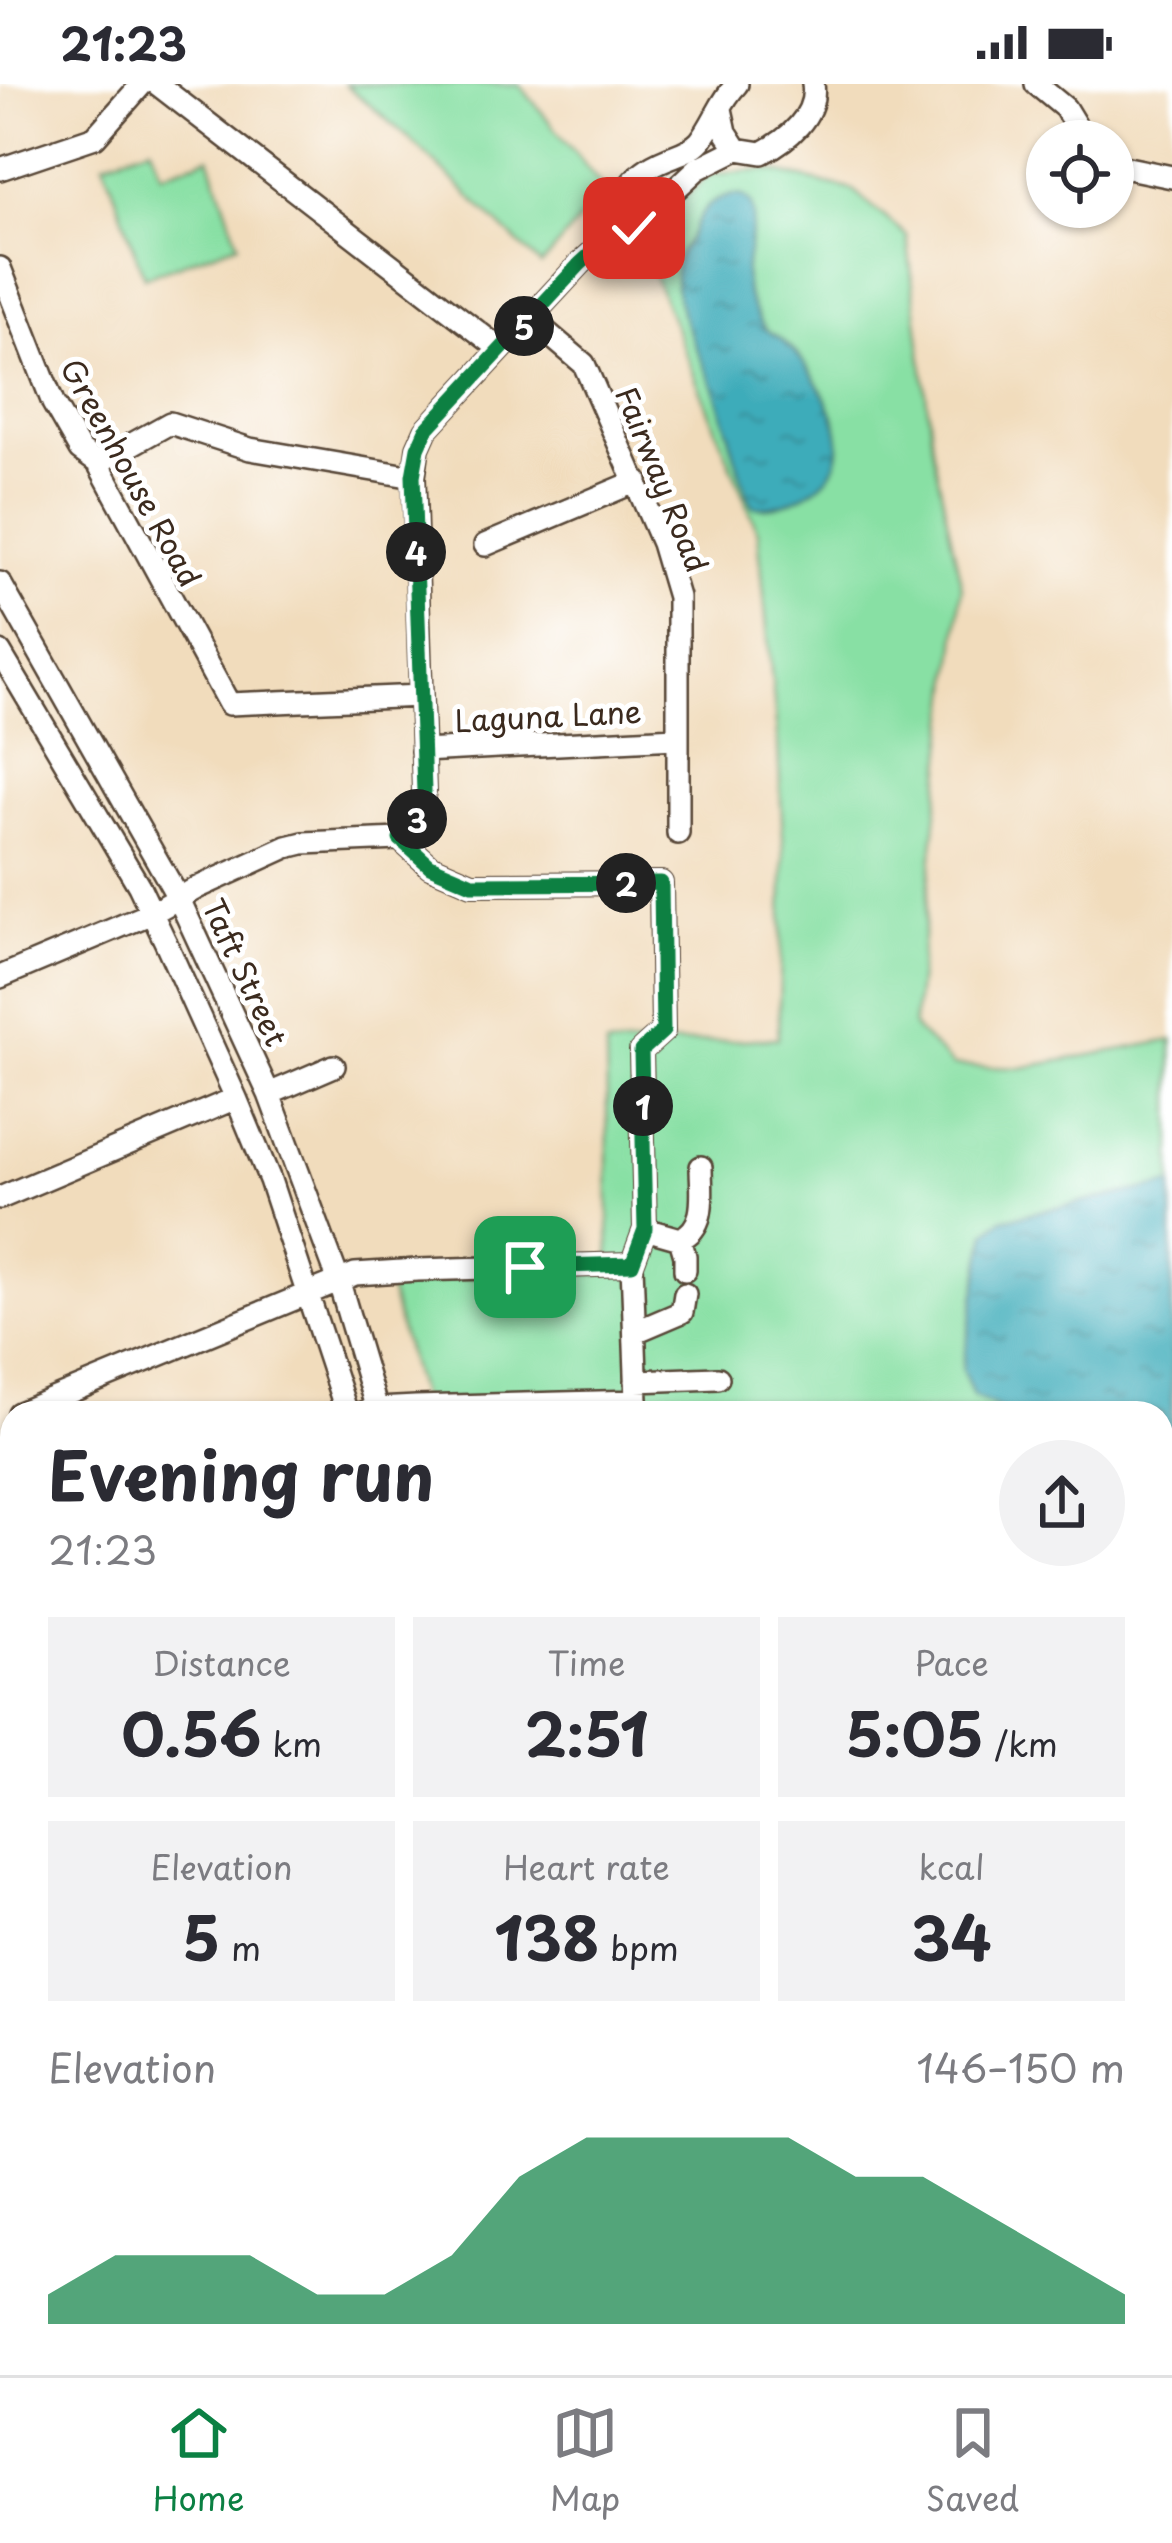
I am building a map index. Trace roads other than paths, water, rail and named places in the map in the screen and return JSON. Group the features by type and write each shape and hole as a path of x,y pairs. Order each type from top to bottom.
{"street":[{"path":"0,169 95,137 142,84"},
{"path":"157,84 500,349"},
{"path":"614,233 630,181 691,150 736,84"},
{"path":"1036,84 1072,120"},
{"path":"0,977 166,906 286,847 400,839 411,830 423,803 413,476 426,430 614,233 634,228 698,169 736,149 762,153 775,146 801,123 819,87"},
{"path":"721,109 736,149"},
{"path":"1134,169 1172,177"},
{"name":"Greenhouse Road","path":"0,268 53,403 80,450 98,463 229,704 421,696"},
{"name":"Fairway Road","path":"531,319 584,364 637,481 678,597 678,832"},
{"path":"98,463 170,424 250,449 413,476"},
{"path":"485,545 637,481"},
{"name":"Taft Street","path":"0,583 269,1094 338,1279 369,1401"},
{"name":"Taft Street","path":"0,652 139,886 166,906 270,1180 342,1401"},
{"name":"Laguna Lane","path":"422,751 676,738"},
{"path":"400,839 430,866 472,884 661,883 663,1031 641,1051 645,1229 632,1264 637,1401"},
{"path":"269,1094 334,1066"},
{"path":"0,1198 236,1098"},
{"path":"645,1229 680,1239 689,1235 697,1226 701,1167"},
{"path":"680,1239 685,1270"},
{"path":"47,1401 338,1279 376,1271 632,1264"},
{"path":"634,1333 682,1312 685,1294"},
{"path":"636,1381 718,1378"}],"water":[{"path":"733,195 751,203 753,214 745,276 748,296 763,326 811,372 833,415 839,442 836,463 820,485 792,501 769,507 753,506 747,494 717,395 682,312 675,278 678,256 705,210"},
{"path":"1172,1184 1172,1401 983,1401 973,1396 962,1369 987,1232 1002,1219"}]}
